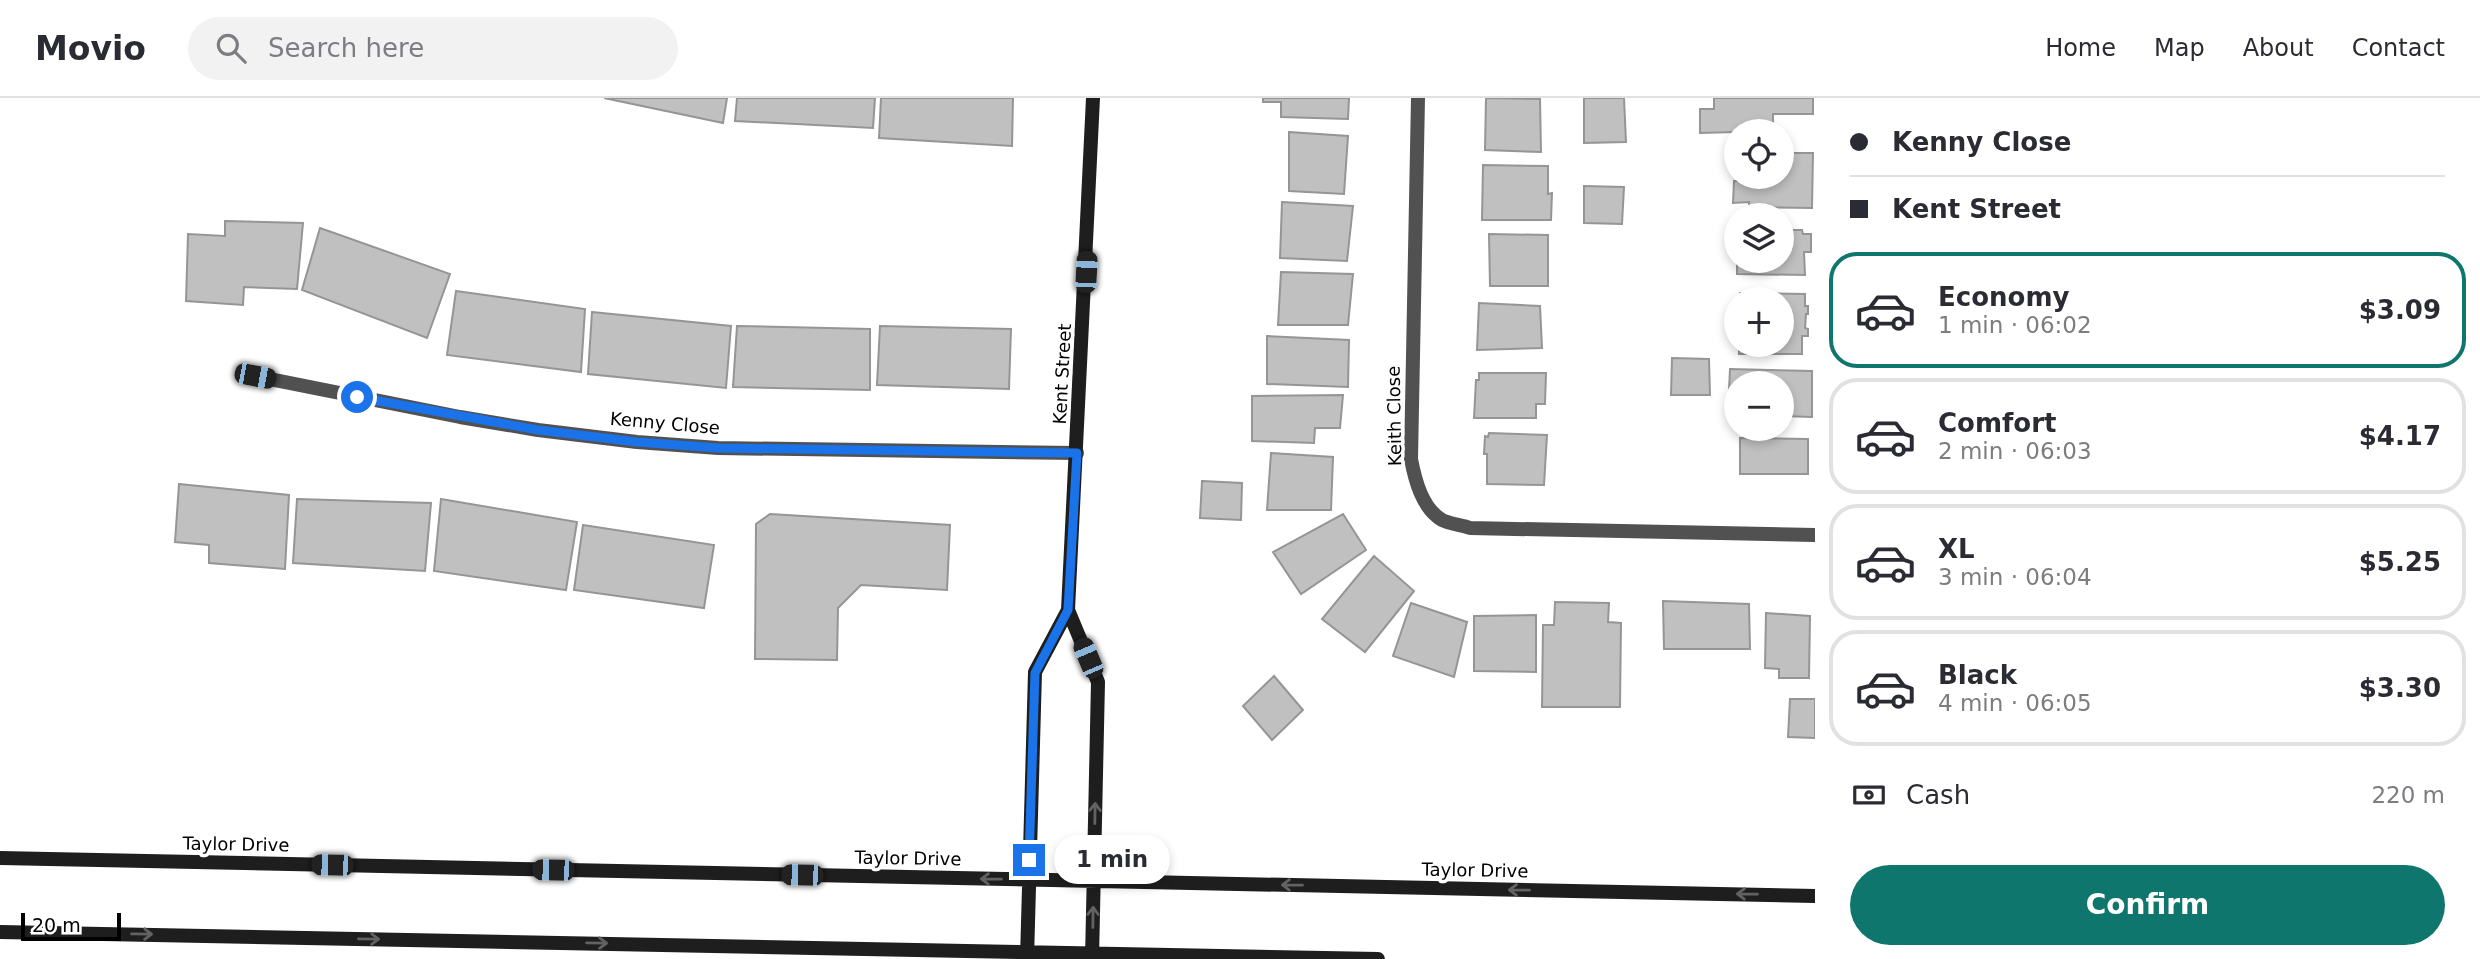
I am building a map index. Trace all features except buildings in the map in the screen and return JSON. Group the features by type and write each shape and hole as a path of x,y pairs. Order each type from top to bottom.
{"main road":[{"name":"Kent Street","path":"1027,955 1035,673 1068,610 1093,98"},
{"name":"Kent Street","path":"1068,610 1098,682 1092,956"},
{"name":"Taylor Drive","path":"0,858 1815,895"},
{"path":"0,932 1027,955 1378,959"}],"street":[{"name":"Keith Close","path":"1418,98 1411,459 1416,482 1428,505 1442,520 1470,528 1815,535"},
{"name":"Kenny Close","path":"255,376 473,420 637,442 731,448 1077,453"}],"route":[{"path":"357,397 538,430 637,442 718,448 1077,453 1068,610 1035,673 1029,860"}]}
